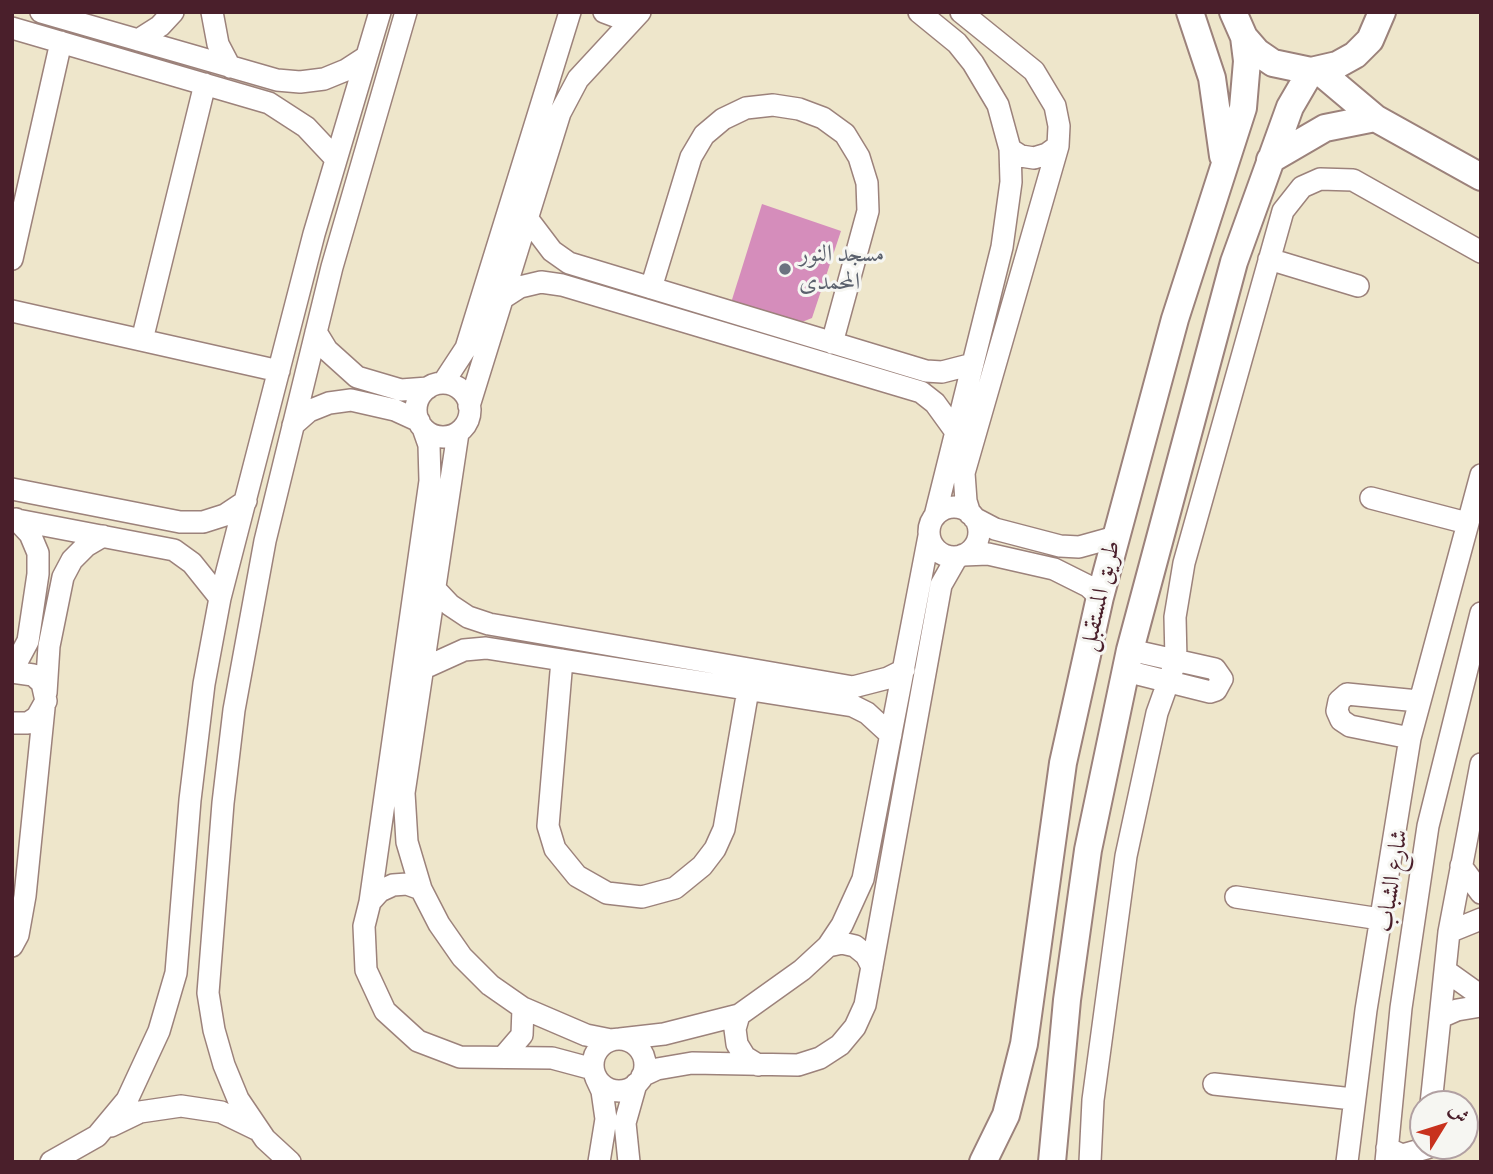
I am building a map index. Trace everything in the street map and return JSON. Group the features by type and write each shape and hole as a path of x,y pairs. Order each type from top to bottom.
{"main road":[{"path":"1190,12 1212,78 1224,164"},
{"path":"1233,12 1244,37 1273,62 1314,71 1375,118 1481,177"},
{"path":"1314,71 1337,65 1355,55 1370,40 1382,12"},
{"name":"طريق المستقبل","path":"983,1162 1006,1115 1024,1044 1063,763 1100,597 1157,382 1243,108 1247,74 1244,37"},
{"name":"طريق المستقبل","path":"1052,1162 1067,1000 1088,850 1128,661 1234,262 1290,107 1314,71"},
{"path":"1269,160 1325,128 1375,118"},
{"path":"1157,382 1165,378 1183,377 1200,387"},
{"path":"1063,763 1069,771 1087,777 1105,768"}],"street":[{"path":"41,12 276,80 300,82 324,79 366,58"},
{"path":"138,40 160,26 173,12"},
{"path":"212,12 218,44 230,67"},
{"path":"80,1162 127,1100 159,1031 176,973 190,800 204,684 219,598 307,260 380,12"},
{"path":"276,1162 238,1099 224,1065 208,993 223,803 234,710 265,541 332,267 405,12"},
{"path":"570,12 466,348 417,403 421,425 429,445 430,481 370,902 364,926 366,970 385,1011 418,1041 460,1057 552,1058 594,1073 602,1085 620,1091 674,1065 798,1065 820,1058 840,1045 855,1027 865,1005 941,585 960,556 972,549 978,539 965,501 964,473 1058,146 1059,126 1051,96 1034,71 961,12"},
{"path":"604,12 634,17"},
{"path":"599,1162 607,1119 602,1091 594,1073 596,1051 615,1039 664,1034 739,1015 772,994 828,946 854,902 863,878 930,525 935,516 1009,215 1010,149 1002,116 987,85 957,43 919,12"},
{"path":"629,1162 625,1123 645,1066 638,1047 615,1039 586,1035 523,1008 490,985 462,957 439,924 421,889 407,842 404,793 458,433 467,421 469,406 560,113 578,79 634,17"},
{"path":"19,23 61,42 269,103 289,113 322,142 336,159"},
{"path":"12,259 61,42"},
{"path":"987,85 997,65 1018,58"},
{"path":"142,340 205,84"},
{"path":"652,288 691,157 704,135 723,119 746,108 772,105 799,109 823,118 845,134 859,157 867,183 868,211 832,343"},
{"path":"1010,149 1021,156 1034,158 1047,155 1058,146"},
{"path":"1090,1162 1093,1100 1126,856 1157,713 1175,660 1175,617 1184,563 1283,211 1302,187 1320,179 1353,180 1481,252"},
{"path":"527,218 545,243 569,262 926,371 950,371 973,364"},
{"path":"1269,259 1358,286"},
{"path":"307,260 332,267"},
{"path":"503,298 520,286 541,282 562,285 921,392 936,403 956,432"},
{"path":"720,332 726,310"},
{"path":"12,311 279,371"},
{"path":"316,332 327,350 357,377 401,390 435,385 460,390 469,406"},
{"path":"293,425 309,411 329,403 351,400 396,410 439,437 458,433"},
{"path":"1347,1162 1353,1099 1411,733 1481,475"},
{"path":"12,489 180,522 203,522 225,515 246,501"},
{"path":"1371,498 1467,523"},
{"path":"935,516 952,508 995,529 1060,547 1079,547 1115,537"},
{"path":"14,519 174,550 192,563 219,598"},
{"path":"12,723 28,723 37,718 45,701 42,683 33,675 12,672 28,641 38,574 38,553 30,534 14,519"},
{"path":"12,946 18,935 49,646 63,577 79,553 103,536"},
{"path":"929,537 939,552 960,556 988,554 1054,569 1087,586 1100,597"},
{"path":"434,589 450,605 468,617 514,628 853,687 879,681 904,670"},
{"name":"شارع الشباب","path":"1386,1155 1414,917 1428,826 1481,613"},
{"path":"510,652 514,628"},
{"path":"422,669 464,650 486,648 853,706 867,713 891,735"},
{"path":"651,674 655,652"},
{"path":"562,660 548,826 555,849 577,876 607,893 642,897 675,888 702,866 715,849 724,829 748,690"},
{"path":"1175,660 1215,669 1222,679 1220,686 1210,692 1169,682 1128,661 1175,660"},
{"path":"1418,701 1347,694 1339,701 1337,711 1341,720 1350,726 1450,736"},
{"path":"1433,1090 1449,932 1481,765"},
{"path":"190,800 223,803"},
{"path":"12,843 26,863"},
{"path":"1461,866 1481,893"},
{"path":"370,902 380,891 393,885 407,884 421,889"},
{"path":"1236,897 1380,919"},
{"path":"1449,932 1481,919"},
{"path":"828,946 842,943 855,946 866,955 872,967"},
{"path":"1446,971 1481,996"},
{"path":"1441,1017 1457,1010 1481,1006"},
{"path":"504,1056 522,1035 523,1008"},
{"path":"739,1015 735,1029 737,1044 745,1057 758,1065"},
{"path":"1214,1084 1353,1099"},
{"path":"51,1162 140,1112 181,1106 221,1112 261,1134 290,1162"},
{"path":"1386,1155 1409,1155"}],"building":[{"name":"مسجد النور المحمدى","path":"762,204 841,231 812,318 802,322 792,323 730,306"}],"place":[{"name":"مسجد النور المحمدى","path":"785,269"}]}
